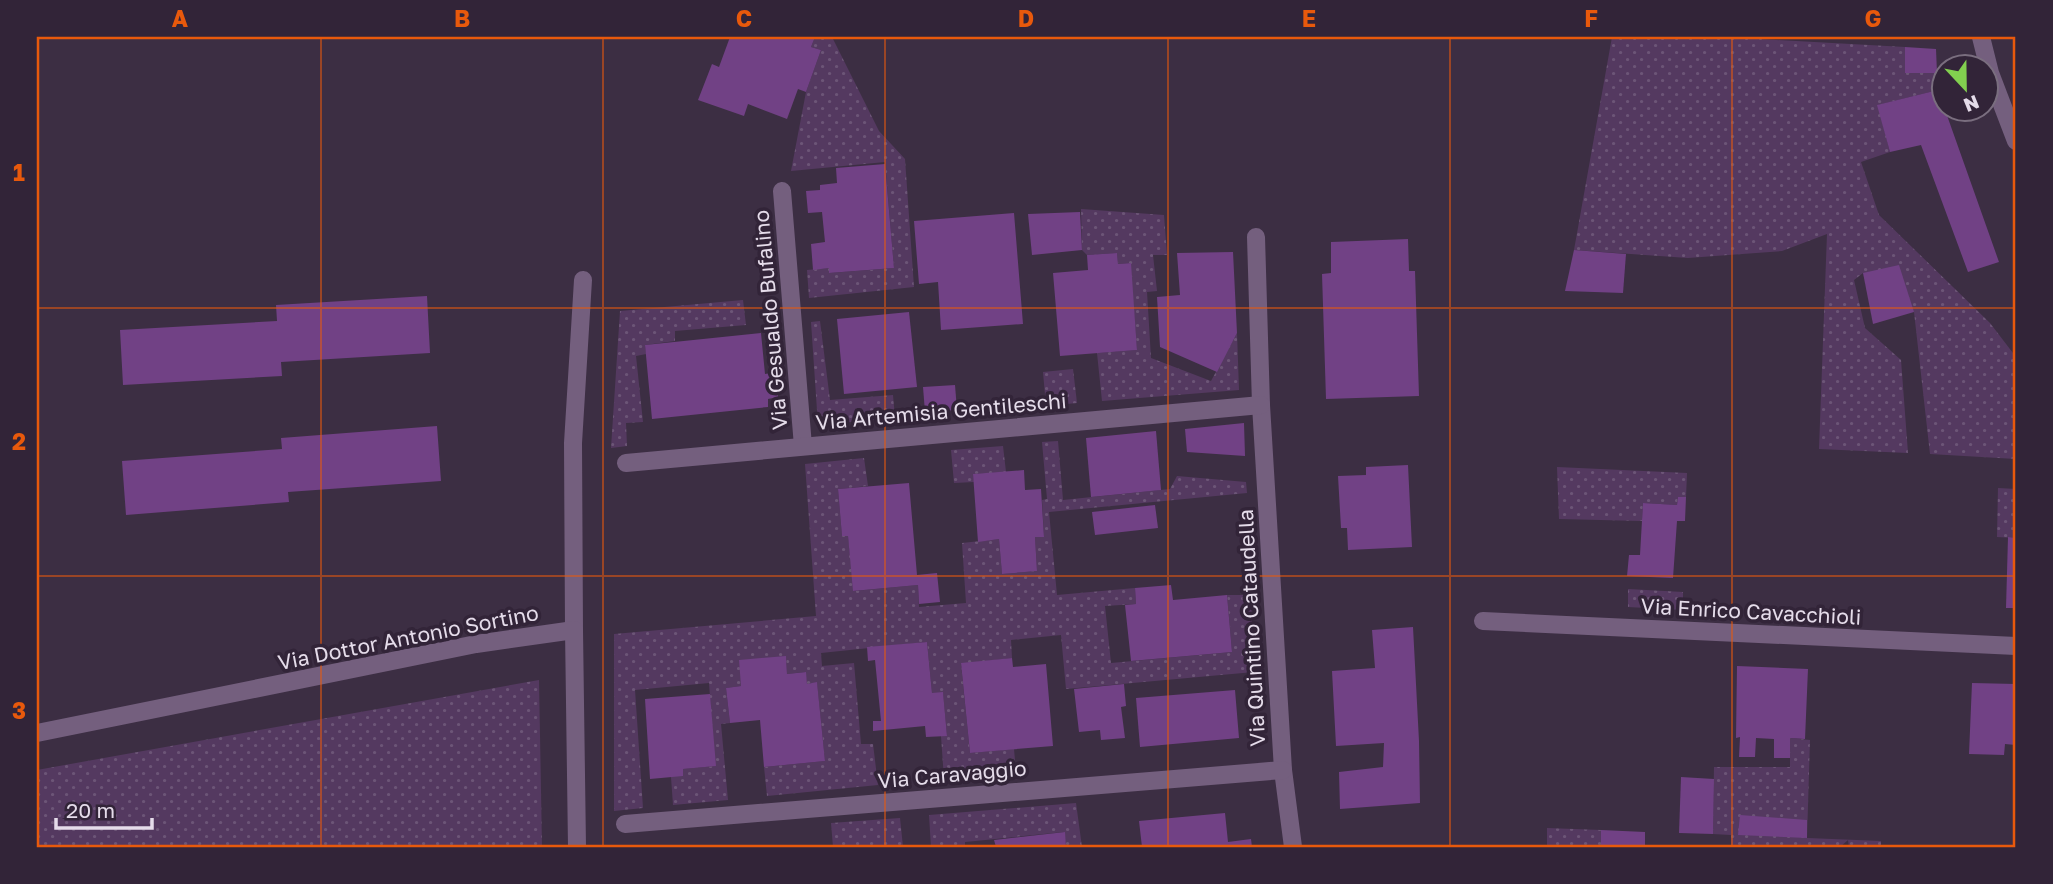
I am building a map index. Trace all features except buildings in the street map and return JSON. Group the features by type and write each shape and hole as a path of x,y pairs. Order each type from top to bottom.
{"street":[{"path":"1981,37 1990,73 2016,142"},
{"name":"Via Gesualdo Bufalino","path":"782,191 803,446"},
{"name":"Via Quintino Cataudella","path":"1256,237 1261,405 1283,770 1293,847"},
{"path":"577,847 573,443 583,280"},
{"name":"Via Artemisia Gentileschi","path":"626,463 1261,405"},
{"name":"Via Enrico Cavacchioli","path":"1483,621 2016,646"},
{"name":"Via Dottor Antonio Sortino","path":"37,733 476,644 574,630"},
{"name":"Via Caravaggio","path":"625,824 1283,770"}],"shaded area":[{"path":"815,37 832,37 879,131 905,159 914,287 809,298 807,270 829,268 830,273 894,268 885,162 791,171 806,92 821,50 811,47"},
{"path":"1612,37 1723,37 1905,47 1905,72 1930,73 1930,92 1878,105 1890,152 1861,162 1879,215 1990,323 2016,357 2016,459 1930,454 1914,312 1863,273 1854,280 1865,328 1901,360 1908,453 1819,449 1827,234 1782,251 1688,258 1574,250"},
{"path":"1081,209 1164,215 1167,255 1153,255 1157,291 1147,292 1151,358 1211,381 1237,333 1239,390 1102,401 1097,353 1137,350 1130,263 1118,264 1117,253 1087,255 1082,250"},
{"path":"743,300 746,325 675,331 675,341 645,345 646,354 636,356 643,422 626,423 627,446 611,448 620,311"},
{"path":"820,321 830,400 893,395 895,418 818,425 811,322"},
{"path":"1073,369 1077,403 1046,406 1043,372"},
{"path":"1058,441 1063,500 1170,489 1177,476 1246,482 1247,493 1049,512 1057,595 1135,588 1136,604 1105,606 1111,663 1232,652 1227,595 1251,595 1254,672 1066,689 1061,635 1011,640 1012,658 961,664 970,753 1014,749 1016,772 944,779 941,736 947,736 943,693 932,693 927,642 821,653 822,666 854,663 861,744 873,744 878,785 767,796 764,767 825,761 817,683 807,684 805,672 787,674 786,657 741,686 726,688 730,723 721,724 728,800 673,805 671,777 683,769 715,766 709,683 635,690 643,808 614,811 614,634 816,616 805,464 864,458 868,486 838,489 842,536 848,536 854,591 918,585 919,607 966,603 962,543 999,539 1002,574 1037,571 1035,537 1044,536 1042,500 1047,499 1042,442"},
{"path":"1003,446 1006,472 973,474 974,482 954,483 951,450"},
{"path":"1557,467 1687,473 1686,497 1678,497 1677,505 1643,503 1642,521 1559,519"},
{"path":"1998,488 2016,489 2016,538 1997,537"},
{"path":"1628,589 1683,592 1683,610 1628,607"},
{"path":"539,680 542,847 37,847 37,770"},
{"path":"1790,738 1810,740 1807,838 1881,841 1881,847 1849,847 1848,840 1840,847 1731,847 1731,835 1713,834 1714,767 1790,767"},
{"path":"1076,803 1082,847 1066,847 1064,832 965,842 965,847 931,847 929,815"},
{"path":"900,818 903,847 833,847 831,823"},
{"path":"1547,828 1601,830 1601,847 1547,847"}]}
